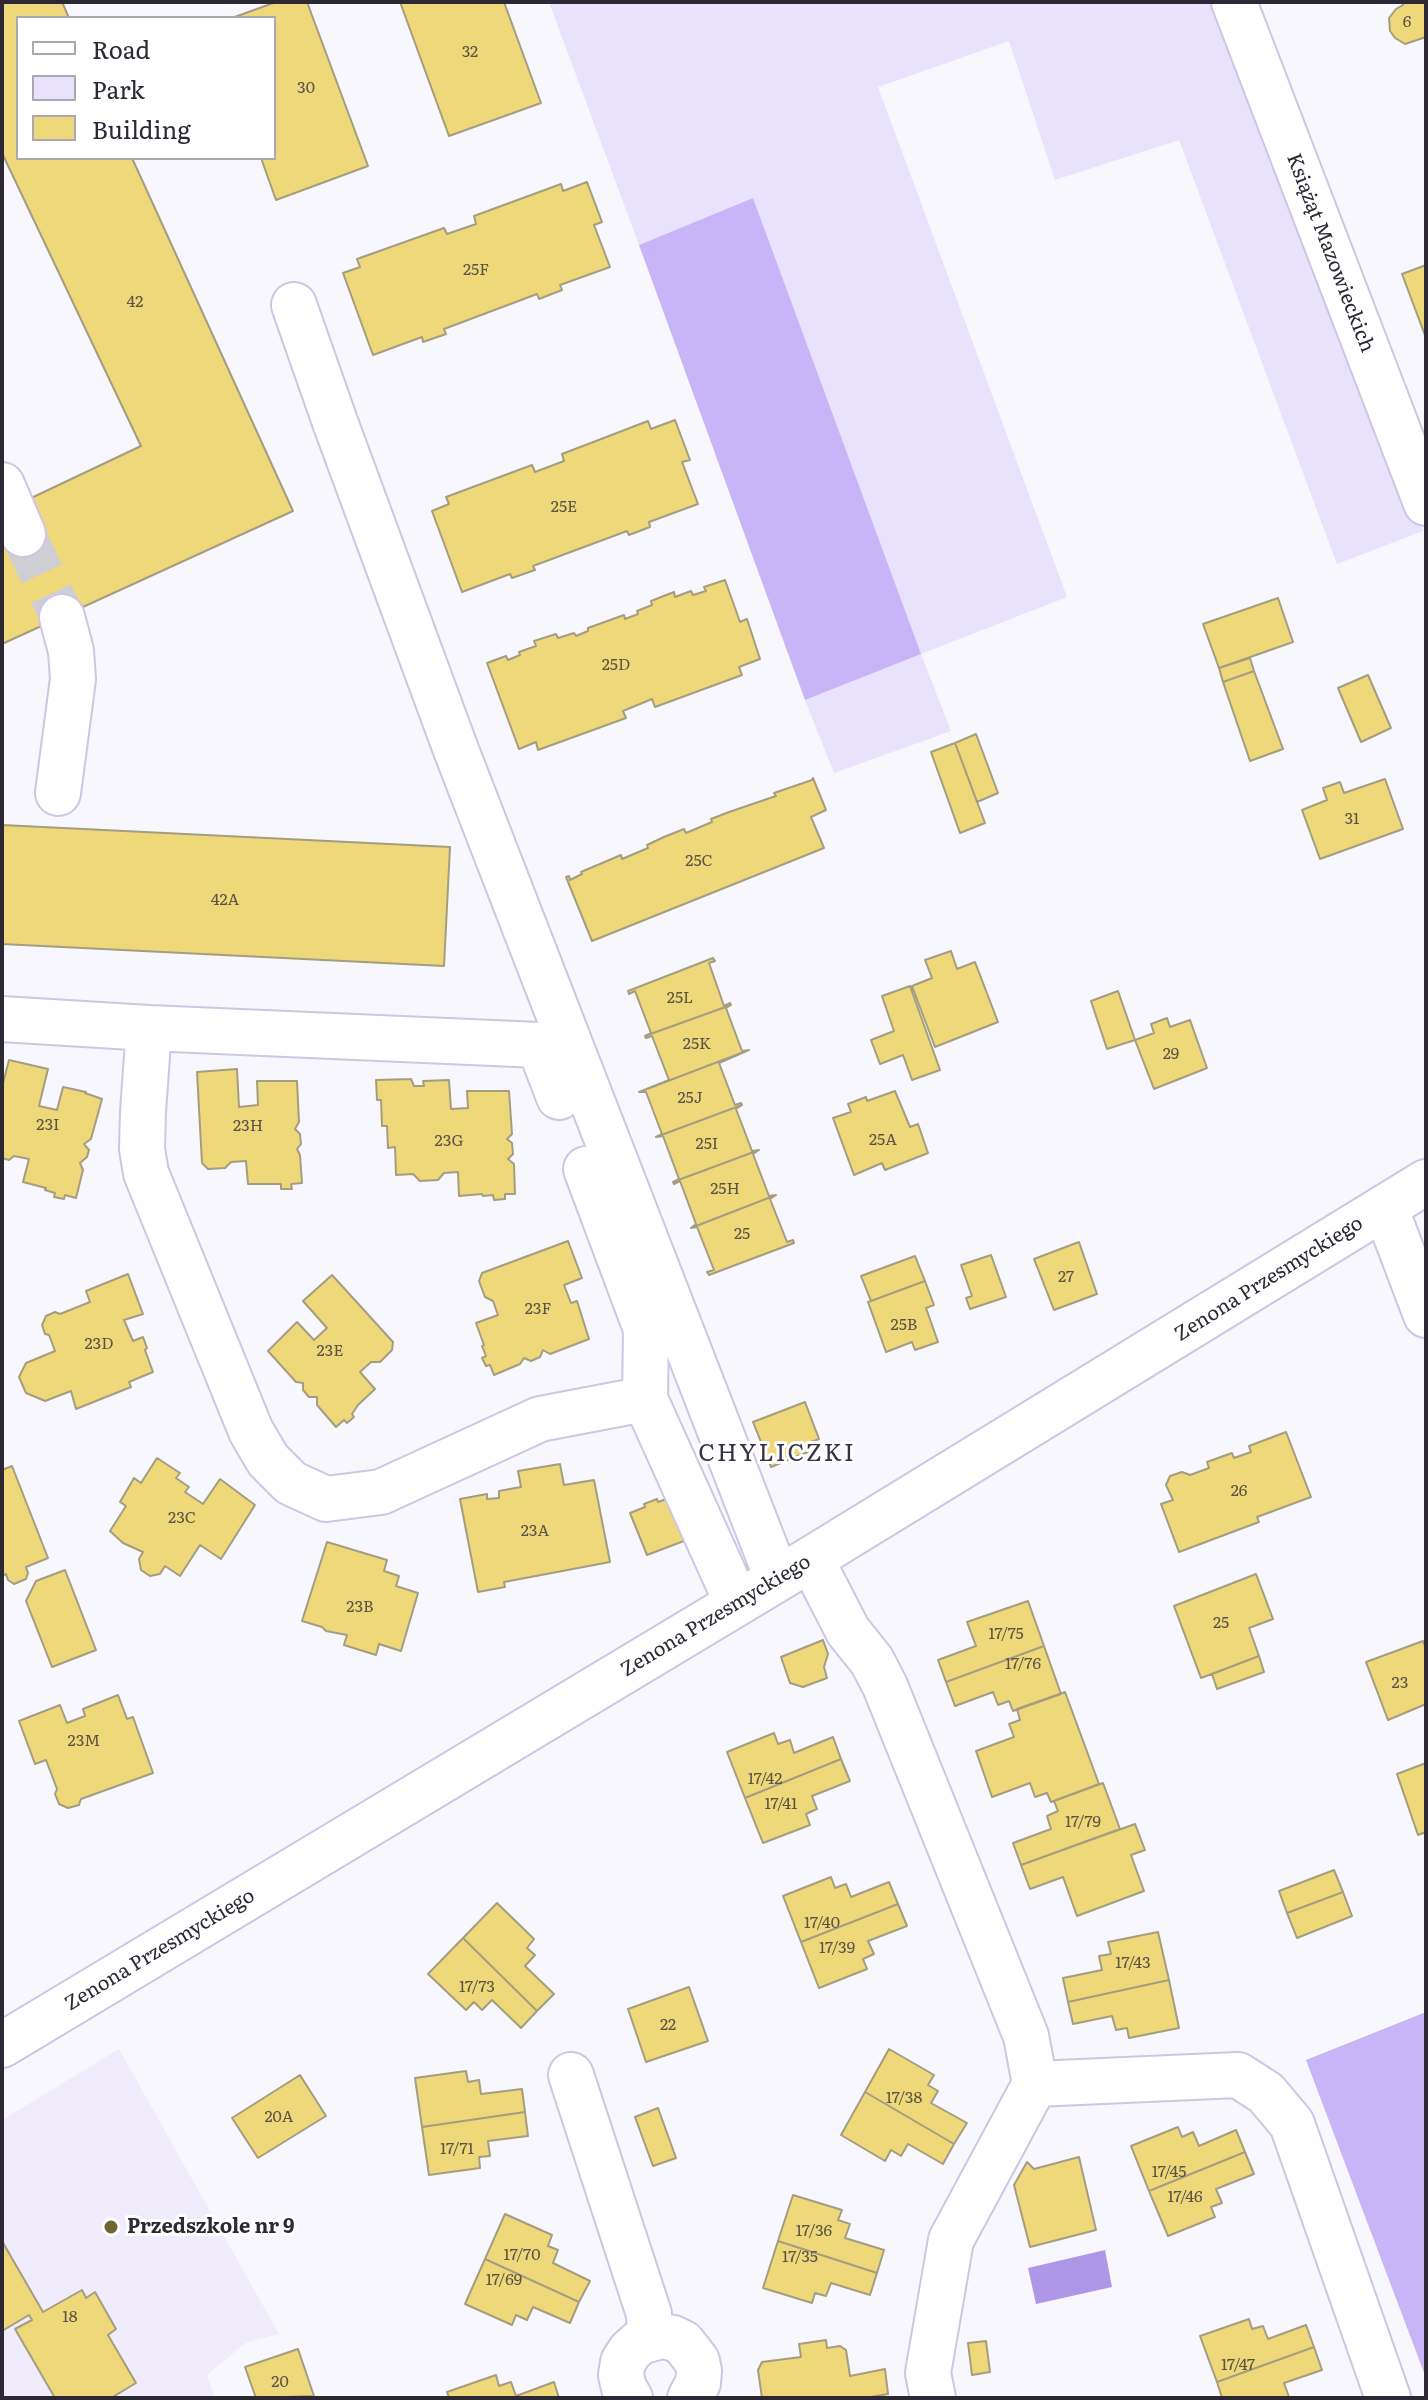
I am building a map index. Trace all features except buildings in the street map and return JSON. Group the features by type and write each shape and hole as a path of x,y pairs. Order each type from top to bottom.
{"street":[{"name":"Książąt Mazowieckich","path":"1234,2 1426,503"},
{"path":"294,305 456,750 794,1568 872,1661 885,1686 1026,2036 1035,2084 951,2240 928,2373 933,2398"},
{"path":"2,485 23,534"},
{"path":"58,793 73,670 70,642 62,617"},
{"path":"2,1019 539,1045 646,1329 645,1399 737,1603"},
{"path":"149,1028 142,1124 146,1173 251,1431 268,1460 291,1483 326,1499 381,1492 540,1419 645,1399"},
{"name":"Zenona Przesmyckiego","path":"2,2045 737,1603 1426,1182"},
{"path":"1385,1207 1424,1306"},
{"path":"571,2075 649,2314 650,2338"},
{"path":"1035,2084 1238,2075 1266,2093 1292,2124 1388,2398"},
{"path":"630,2398 621,2375 623,2362 640,2342 661,2336 673,2338 691,2351 697,2361 698,2383 690,2398"}],"shaded area":[{"path":"753,198 921,654 805,700 639,245"},
{"path":"1426,2012 1426,2378 1306,2060"},
{"name":"Przedszkole nr 9","path":"119,2049 279,2334 247,2342 207,2375 215,2398 2,2398 2,2120"},
{"path":"1105,2250 1112,2287 1036,2304 1028,2268"}],"green space":[{"path":"549,2 1224,2 1423,531 1337,564 1179,140 1055,180 1009,41 878,87 1067,597 921,654 951,731 834,773 805,700 920,654 753,198 639,245"}],"tunnel":[{"path":"23,534 62,617"}],"place":[{"name":"Przedszkole nr 9","path":"111,2227"}],"district":[{"name":"CHYLICZKI","path":"777,1454"}]}
